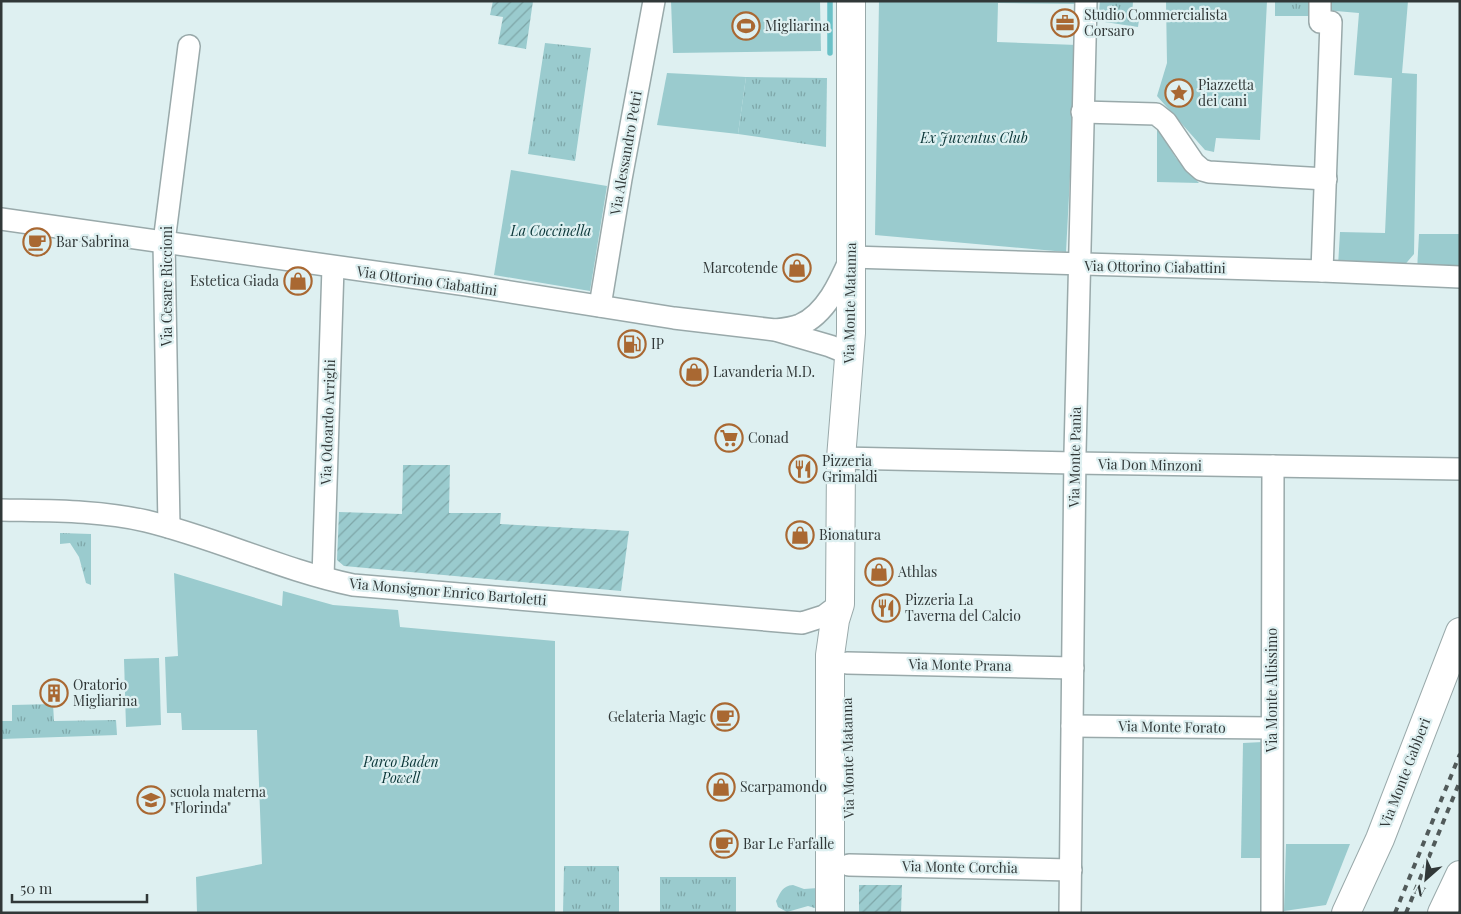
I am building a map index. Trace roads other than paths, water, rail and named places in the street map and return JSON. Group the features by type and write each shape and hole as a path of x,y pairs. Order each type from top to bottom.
{"street":[{"name":"Via Alessandro Petri","path":"600,306 654,1"},
{"name":"Via Monte Matanna","path":"830,913 839,659 846,621 840,604 841,458 850,354 851,1"},
{"name":"Via Monte Pania","path":"1070,913 1074,463 1086,1"},
{"path":"1320,1 1320,22 1331,22 1322,271"},
{"name":"Via Cesare Riccioni","path":"169,527 164,242 188,46"},
{"path":"1082,112 1156,114 1166,122 1194,163 1202,170 1209,172 1326,179"},
{"name":"Via Ottorino Ciabattini","path":"1,219 333,268 467,285 674,318 775,330 830,346 850,354"},
{"name":"Via Ottorino Ciabattini","path":"851,257 1460,277"},
{"path":"775,330 799,325 820,310 840,281 851,257"},
{"name":"Via Odoardo Arrighi","path":"323,577 333,268"},
{"name":"Via Don Minzoni","path":"841,458 1460,469"},
{"name":"Via Monte Altissimo","path":"1272,913 1273,466"},
{"name":"Via Monsignor Enrico Bartoletti","path":"1,510 96,513 129,518 169,527 353,585 802,623 824,616 840,604"},
{"path":"802,623 818,634 839,659"},
{"name":"Via Monte Gabberi","path":"1346,913 1380,839 1460,632"},
{"name":"Via Monte Matanna","path":"839,659 849,865 849,913"},
{"name":"Via Monte Prana","path":"839,659 1073,668"},
{"name":"Via Monte Forato","path":"1072,726 1272,728"},
{"name":"Via Monte Corchia","path":"849,865 1071,870"},
{"path":"1442,913 1460,875"}],"waterway":[{"path":"830,1 830,53"}],"railway":[{"path":"1395,913 1460,754"},
{"path":"1406,913 1460,781"}],"place":[{"name":"Studio Commercialista Corsaro","path":"1065,23"},
{"name":"Migliarina","path":"746,26"},
{"name":"Piazzetta dei cani","path":"1179,93"},
{"name":"Bar Sabrina","path":"37,242"},
{"name":"Marcotende","path":"797,268"},
{"name":"Estetica Giada","path":"298,281"},
{"name":"IP","path":"632,344"},
{"name":"Lavanderia M.D.","path":"694,372"},
{"name":"Conad","path":"729,438"},
{"name":"Pizzeria Grimaldi","path":"803,469"},
{"name":"Bionatura","path":"800,535"},
{"name":"Athlas","path":"879,572"},
{"name":"Pizzeria La Taverna del Calcio","path":"886,608"},
{"name":"Oratorio Migliarina","path":"54,693"},
{"name":"Gelateria Magic","path":"725,717"},
{"name":"Scarpamondo","path":"721,787"},
{"name":"scuola materna \"Florinda\"","path":"151,800"},
{"name":"Bar Le Farfalle","path":"724,844"}],"park label":[{"name":"Ex Juventus Club","path":"974,138"},
{"name":"La Coccinella","path":"551,231"},
{"name":"Parco Baden Powell","path":"401,770"}]}
